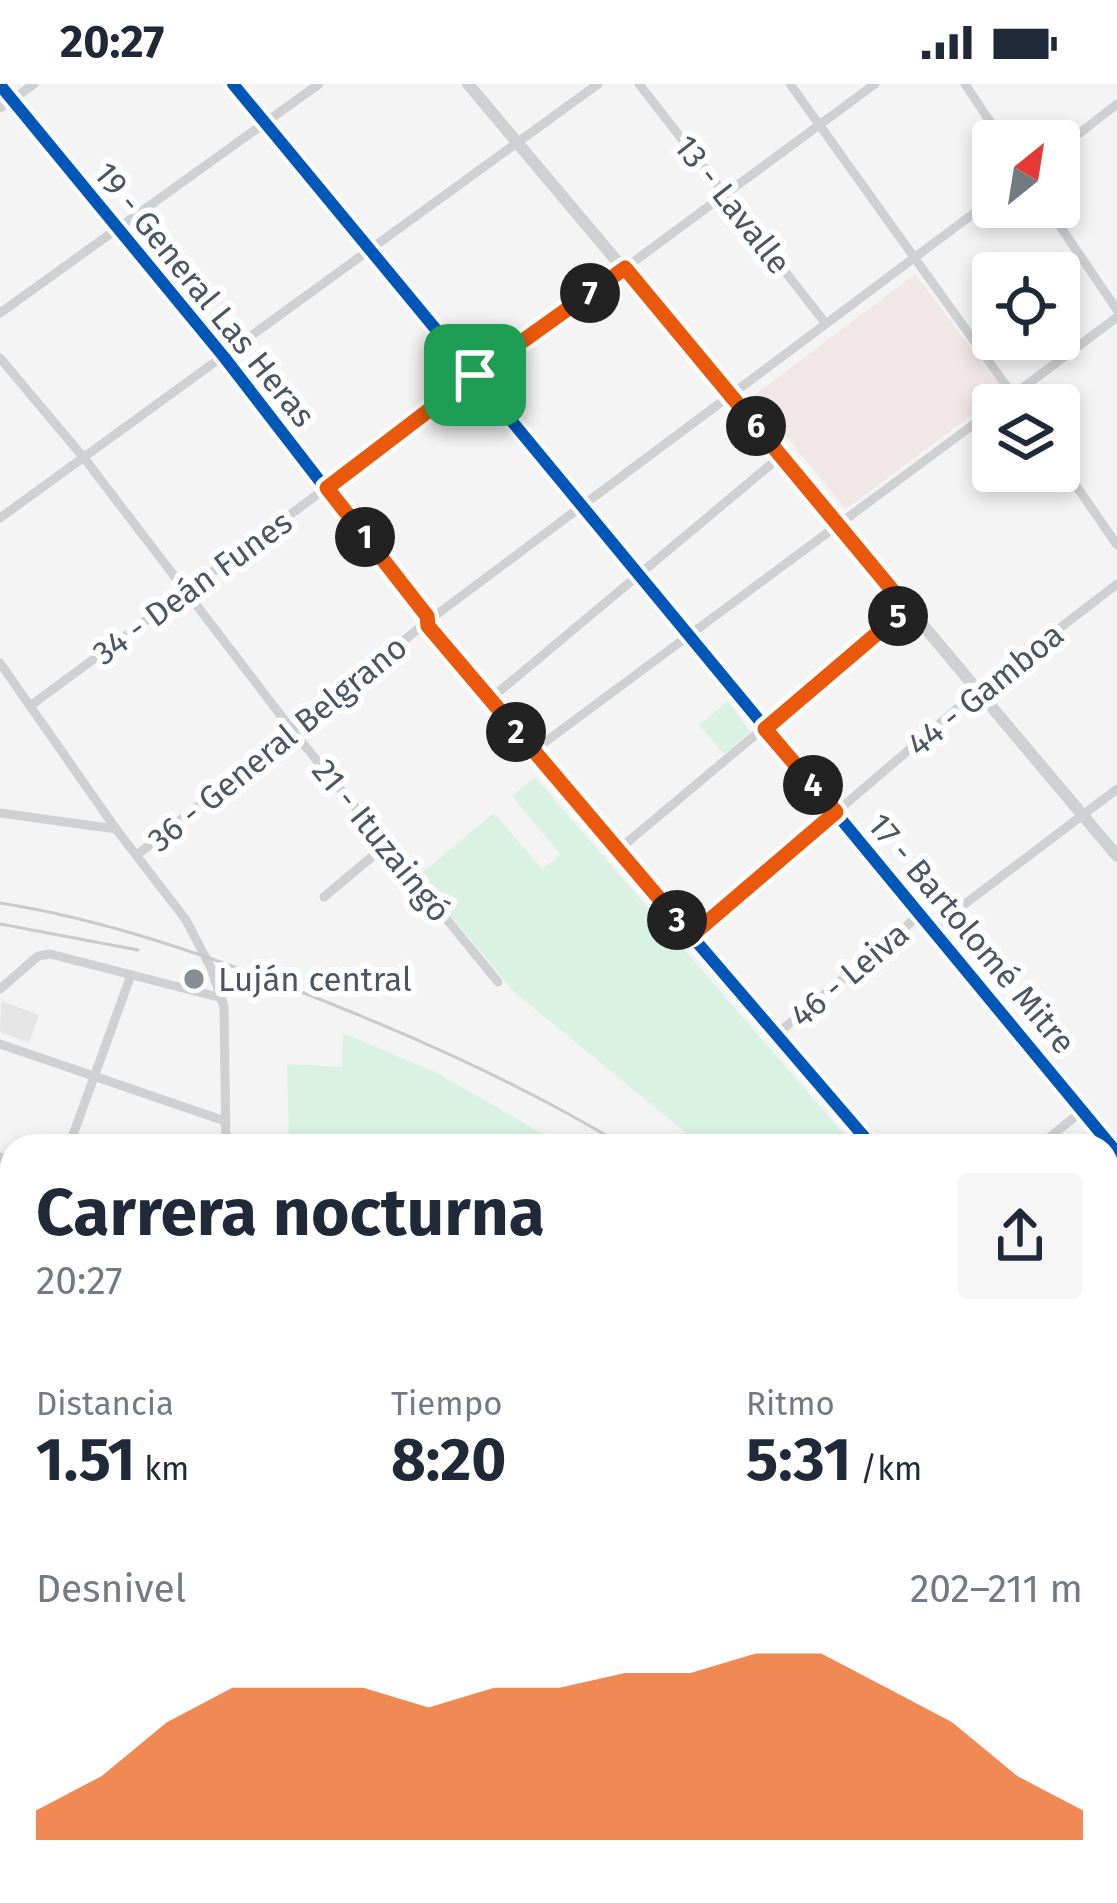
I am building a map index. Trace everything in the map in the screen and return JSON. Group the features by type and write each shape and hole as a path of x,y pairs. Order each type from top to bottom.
{"street":[{"path":"0,108 34,84"},
{"name":"17 - Bartolomé Mitre","path":"233,84 1102,1134"},
{"path":"0,313 319,84"},
{"path":"468,84 1117,856"},
{"path":"0,518 598,84"},
{"name":"13 - Lavalle","path":"639,84 826,324"},
{"path":"790,84 1005,384"},
{"name":"34 - Deán Funes","path":"30,706 875,84"},
{"path":"965,84 989,120"},
{"name":"19 - General Las Heras","path":"0,85 224,357 489,700 862,1134"},
{"path":"1080,132 1117,104"},
{"name":"36 - General Belgrano","path":"137,855 580,504 972,215"},
{"path":"1035,384 1117,313 1061,228"},
{"name":"21 - Ituzaingó","path":"0,358 84,458 292,730 498,982"},
{"path":"533,751 972,425"},
{"path":"489,700 781,456"},
{"path":"1080,491 1117,545"},
{"name":"44 - Gamboa","path":"691,936 979,690 1117,584"},
{"path":"618,850 907,608"},
{"path":"0,663 194,934 222,998 226,1134"},
{"name":"46 - Leiva","path":"933,928 1117,789"},
{"name":"36 - General Belgrano","path":"0,813 116,829"},
{"path":"324,897 386,845"},
{"name":"46 - Leiva","path":"778,1033 921,914"},
{"path":"0,989 33,959 50,954 222,998"},
{"path":"73,1134 131,975"},
{"path":"0,1044 225,1121"},
{"path":"1054,1134 1083,1110"}],"shaded area":[{"path":"915,274 972,349 972,360 980,360 999,384 972,384 972,415 846,509 753,396"},
{"path":"1,1001 39,1015 29,1043 0,1032"}],"green space":[{"path":"728,701 750,732 724,754 699,725"},
{"path":"535,777 844,1134 687,1134 513,991 418,876 494,813 542,869 561,855 512,796"},
{"path":"343,1033 437,1073 543,1134 289,1134 287,1064 342,1067"}],"railway":[{"path":"0,903 148,938 291,988 461,1060 603,1134"},
{"path":"0,924 138,950"}],"cycle path":[{"path":"233,84 1101,1134"},
{"path":"0,85 224,357 489,700 862,1134"}],"place":[{"name":"Luján central","path":"194,979"}],"route":[{"path":"625,268 907,608 765,729 836,812 691,936 428,626 427,616 327,488 475,375 625,268"}]}
